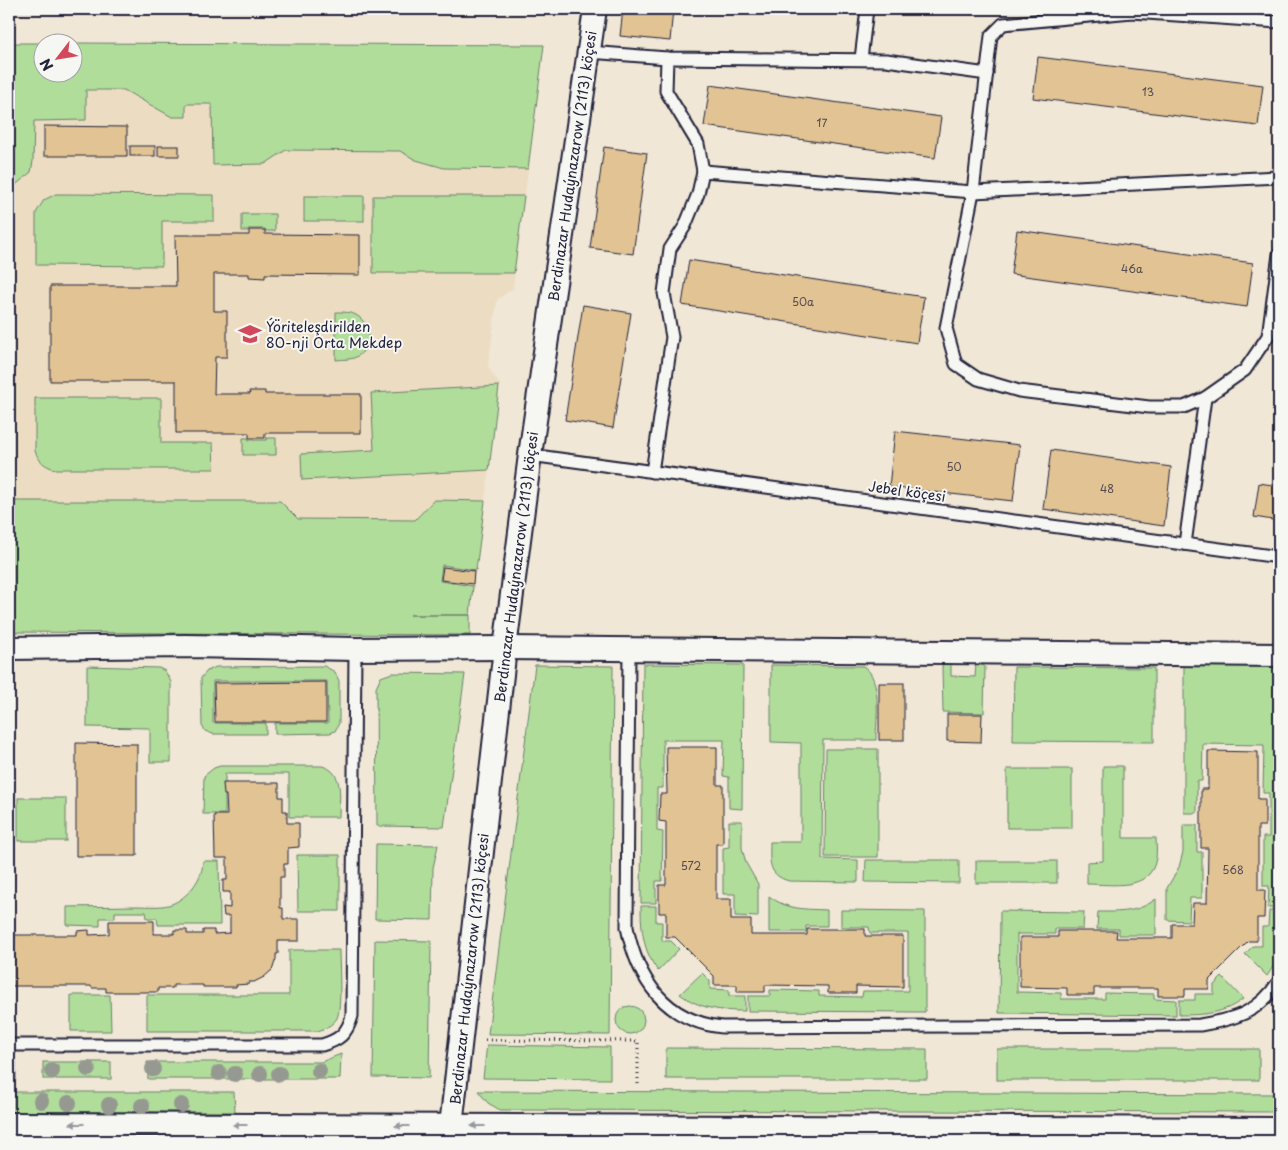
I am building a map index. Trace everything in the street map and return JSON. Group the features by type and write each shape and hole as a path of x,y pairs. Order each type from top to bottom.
{"street":[{"name":"Berdinazar Hudaýnazarow (2113) köçesi","path":"451,1126 505,648 530,455 594,9"},
{"path":"9,648 186,646 355,649 505,648 1279,655"},
{"path":"9,1124 1279,1129"}],"lane":[{"path":"861,60 866,9"},
{"path":"1279,22 1132,12 1003,24 991,36 973,192 946,328 956,364 978,379 1019,391 1150,407 1184,407 1205,398 1245,370 1268,336 1279,256"},
{"path":"589,52 667,58 886,60 986,74"},
{"path":"652,472 672,337 664,292 670,249 685,226 698,194 703,171 698,144 666,91 667,58"},
{"path":"703,171 973,192 1279,177"},
{"path":"1185,544 1205,398"},
{"name":"Jebel köçesi","path":"530,455 1279,557"},
{"path":"9,1045 322,1045 336,1041 349,1027 352,1016 355,649"},
{"path":"629,649 628,926 634,956 647,982 668,1006 680,1015 701,1024 722,1028 1200,1025 1234,1019 1246,1013 1264,1000 1279,981"}],"path":[{"path":"484,1040 638,1041 638,1085"}],"shaded area":[{"name":"Ýöriteleşdirilden 80-nji Orta Mekdep","path":"9,43 32,43 32,82 82,82 82,43 544,45 513,288 497,300 488,367 500,385 470,615 9,612"}],"green space":[{"path":"9,43 32,43 32,82 82,82 82,43 544,45 528,169 444,168 416,160 400,151 286,150 265,164 213,165 212,104 186,104 186,117 172,117 124,90 86,90 86,120 34,121 31,172 12,188 11,215 9,215"},
{"path":"56,194 214,195 214,221 162,221 162,266 36,265 36,213 44,200"},
{"path":"304,196 364,196 364,221 304,221"},
{"path":"373,196 524,196 514,273 373,273"},
{"path":"242,214 275,214 275,231 248,229 248,231 242,231"},
{"path":"336,312 356,315 368,330 368,342 362,353 356,357 336,360"},
{"path":"499,386 489,470 302,480 301,454 374,450 371,393"},
{"path":"35,398 161,398 161,443 213,443 214,469 51,468 42,463 35,451"},
{"path":"243,438 266,440 267,438 276,438 276,455 243,455"},
{"path":"9,446 11,446 11,501 280,501 298,519 415,520 434,500 485,501 476,570 442,565 440,581 473,586 470,635 9,632"},
{"path":"951,663 951,676 975,677 976,664 985,667 984,713 943,712 942,666"},
{"path":"643,664 743,665 742,809 729,808 729,777 723,776 724,740 663,740 663,788 657,788 657,831 663,832 662,881 656,881 656,903 641,903"},
{"path":"1184,664 1279,665 1279,908 1268,908 1269,886 1263,886 1263,837 1269,837 1269,793 1263,793 1264,745 1203,744 1202,781 1197,781 1197,813 1184,813"},
{"path":"535,665 613,666 610,1035 488,1034"},
{"path":"771,665 863,666 873,680 877,700 876,740 823,740 822,859 858,860 858,882 789,881 773,871 770,861 770,842 801,842 801,743 771,742"},
{"path":"87,666 159,668 165,671 171,682 171,762 150,762 150,728 87,727"},
{"path":"324,666 335,672 339,681 339,723 335,731 330,733 275,734 275,723 328,723 327,681 213,681 213,723 266,723 266,734 213,734 205,731 202,726 201,678 207,671 216,667"},
{"path":"1014,667 1154,668 1154,742 1013,741"},
{"path":"392,673 465,674 444,827 377,826 376,688 381,677"},
{"path":"826,749 878,749 878,857 825,857"},
{"path":"220,766 322,766 329,769 334,774 339,787 339,817 289,817 289,774 225,774 225,814 203,814 204,776"},
{"path":"1103,766 1123,766 1123,838 1156,838 1156,856 1153,869 1139,881 1129,884 1087,884 1087,862 1103,861"},
{"path":"1007,769 1072,769 1072,828 1007,828"},
{"path":"18,798 66,798 66,841 18,841"},
{"path":"729,821 742,821 742,848 746,863 758,884 758,917 735,916 735,894 723,894 723,848 729,847"},
{"path":"1183,825 1197,825 1197,852 1202,852 1202,898 1190,898 1189,921 1167,920 1167,888 1179,867 1183,852"},
{"path":"376,844 438,845 433,868 432,920 375,919"},
{"path":"297,855 340,855 340,911 298,911"},
{"path":"866,860 959,860 959,883 865,882"},
{"path":"203,861 219,861 220,925 158,925 157,918 147,918 146,912 115,912 115,918 100,918 100,926 67,925 67,907 166,906 174,903 185,896 194,886 201,874"},
{"path":"976,861 1057,861 1057,883 976,883"},
{"path":"769,896 789,906 827,910 827,926 806,926 806,932 769,932"},
{"path":"1156,899 1156,935 1119,935 1119,929 1097,929 1098,912 1121,912 1135,909 1149,904"},
{"path":"641,906 656,906 656,922 662,922 662,941 671,941 679,949 658,971 646,948"},
{"path":"841,910 925,911 925,1012 748,1011 748,996 770,996 770,990 819,991 819,996 862,997 863,991 908,991 908,933 870,933 869,927 841,927"},
{"path":"1000,911 1084,912 1083,929 1055,929 1055,934 1017,934 1017,992 1061,993 1061,999 1105,999 1105,993 1154,994 1154,999 1176,1000 1176,1015 999,1013"},
{"path":"1269,911 1279,911 1279,945 1276,960 1267,976 1245,954 1253,946 1262,946 1262,927 1268,927"},
{"path":"375,940 431,941 429,1078 373,1077"},
{"path":"289,950 339,950 339,1012 337,1018 329,1026 318,1031 147,1031 147,995 289,995"},
{"path":"702,973 710,981 710,989 729,990 729,996 745,996 745,1011 703,1006 680,994"},
{"path":"1222,977 1243,999 1220,1011 1179,1015 1179,1000 1195,1000 1195,994 1214,994 1214,985"},
{"path":"71,995 110,995 111,1031 71,1031"},
{"path":"630,1006 640,1010 644,1020 640,1030 630,1034 620,1030 616,1020 620,1010"},
{"path":"487,1045 610,1047 610,1079 483,1078"},
{"path":"666,1048 927,1049 927,1079 666,1079"},
{"path":"997,1049 1259,1049 1259,1080 997,1080"},
{"path":"341,1054 340,1079 148,1079 147,1062 321,1062"},
{"path":"9,1062 16,1062 16,1079 9,1079"},
{"path":"43,1062 111,1062 111,1079 43,1079"},
{"path":"478,1091 1279,1094 1279,1112 500,1110 488,1103"},
{"path":"9,1092 234,1092 235,1112 9,1112"},
{"path":"9,1138 223,1138 223,1141 9,1141"},
{"path":"230,1139 423,1139 423,1141 230,1141"},
{"path":"429,1139 1080,1141 429,1141"}],"building":[{"path":"623,9 673,9 670,41 620,36"},
{"path":"1038,57 1263,85 1258,126 1033,98"},
{"path":"710,85 941,117 935,158 704,126"},
{"path":"44,126 127,127 127,156 44,156"},
{"path":"130,146 155,146 155,156 130,156"},
{"path":"158,146 179,146 179,156 158,156"},
{"path":"604,147 647,153 633,254 590,248"},
{"path":"249,230 265,230 265,234 360,235 360,275 265,274 265,278 249,277 249,274 214,274 214,311 227,311 227,357 215,357 214,394 250,394 249,391 265,391 265,394 361,394 361,433 265,433 265,438 249,438 249,433 176,433 176,381 50,381 50,286 176,286 175,235 249,235"},
{"path":"1017,230 1253,263 1247,307 1011,274"},
{"path":"689,260 924,297 917,343 682,305"},
{"path":"583,305 631,313 613,428 565,420"},
{"path":"895,431 1020,445 1013,501 889,487"},
{"path":"1051,450 1171,467 1164,526 1043,509"},
{"path":"1259,483 1279,486 1279,521 1254,517"},
{"path":"443,567 474,571 473,584 441,580"},
{"path":"326,682 326,722 215,722 214,683"},
{"path":"879,683 904,683 904,740 879,740"},
{"path":"947,714 982,714 981,742 947,741"},
{"path":"76,743 137,744 137,856 76,856"},
{"path":"666,747 717,747 717,785 723,785 723,844 716,844 716,899 731,899 731,920 751,920 751,935 807,935 807,929 865,929 865,936 903,936 903,987 856,986 856,993 828,993 828,986 765,985 765,992 737,992 737,985 714,985 714,976 675,937 666,937 666,913 659,913 659,885 666,885 666,822 659,821 660,794 667,794"},
{"path":"1208,751 1258,752 1258,799 1265,799 1265,826 1258,826 1258,890 1265,890 1264,918 1257,918 1257,941 1248,941 1209,980 1209,989 1185,989 1185,996 1158,996 1158,988 1094,988 1094,995 1067,995 1067,988 1020,987 1020,937 1058,937 1058,931 1117,931 1116,938 1172,938 1172,924 1192,924 1193,903 1207,903 1208,848 1201,848 1201,789 1208,789"},
{"path":"223,783 279,783 279,797 283,797 283,811 287,811 287,823 299,823 299,847 288,848 288,864 284,864 284,877 280,877 280,908 283,908 283,919 299,919 299,941 278,941 278,954 276,954 272,970 254,982 236,985 236,987 173,985 173,988 158,988 158,992 106,992 106,988 92,988 91,986 9,986 9,935 77,935 77,931 89,930 89,935 109,934 109,921 154,921 154,934 174,934 174,930 187,930 187,934 203,934 203,930 214,930 214,934 230,933 230,916 224,916 223,907 230,908 230,892 223,892 223,880 227,880 227,858 215,858 214,815 227,815"}],"place":[{"name":"Ýöriteleşdirilden 80-nji Orta Mekdep","path":"250,334"}]}
